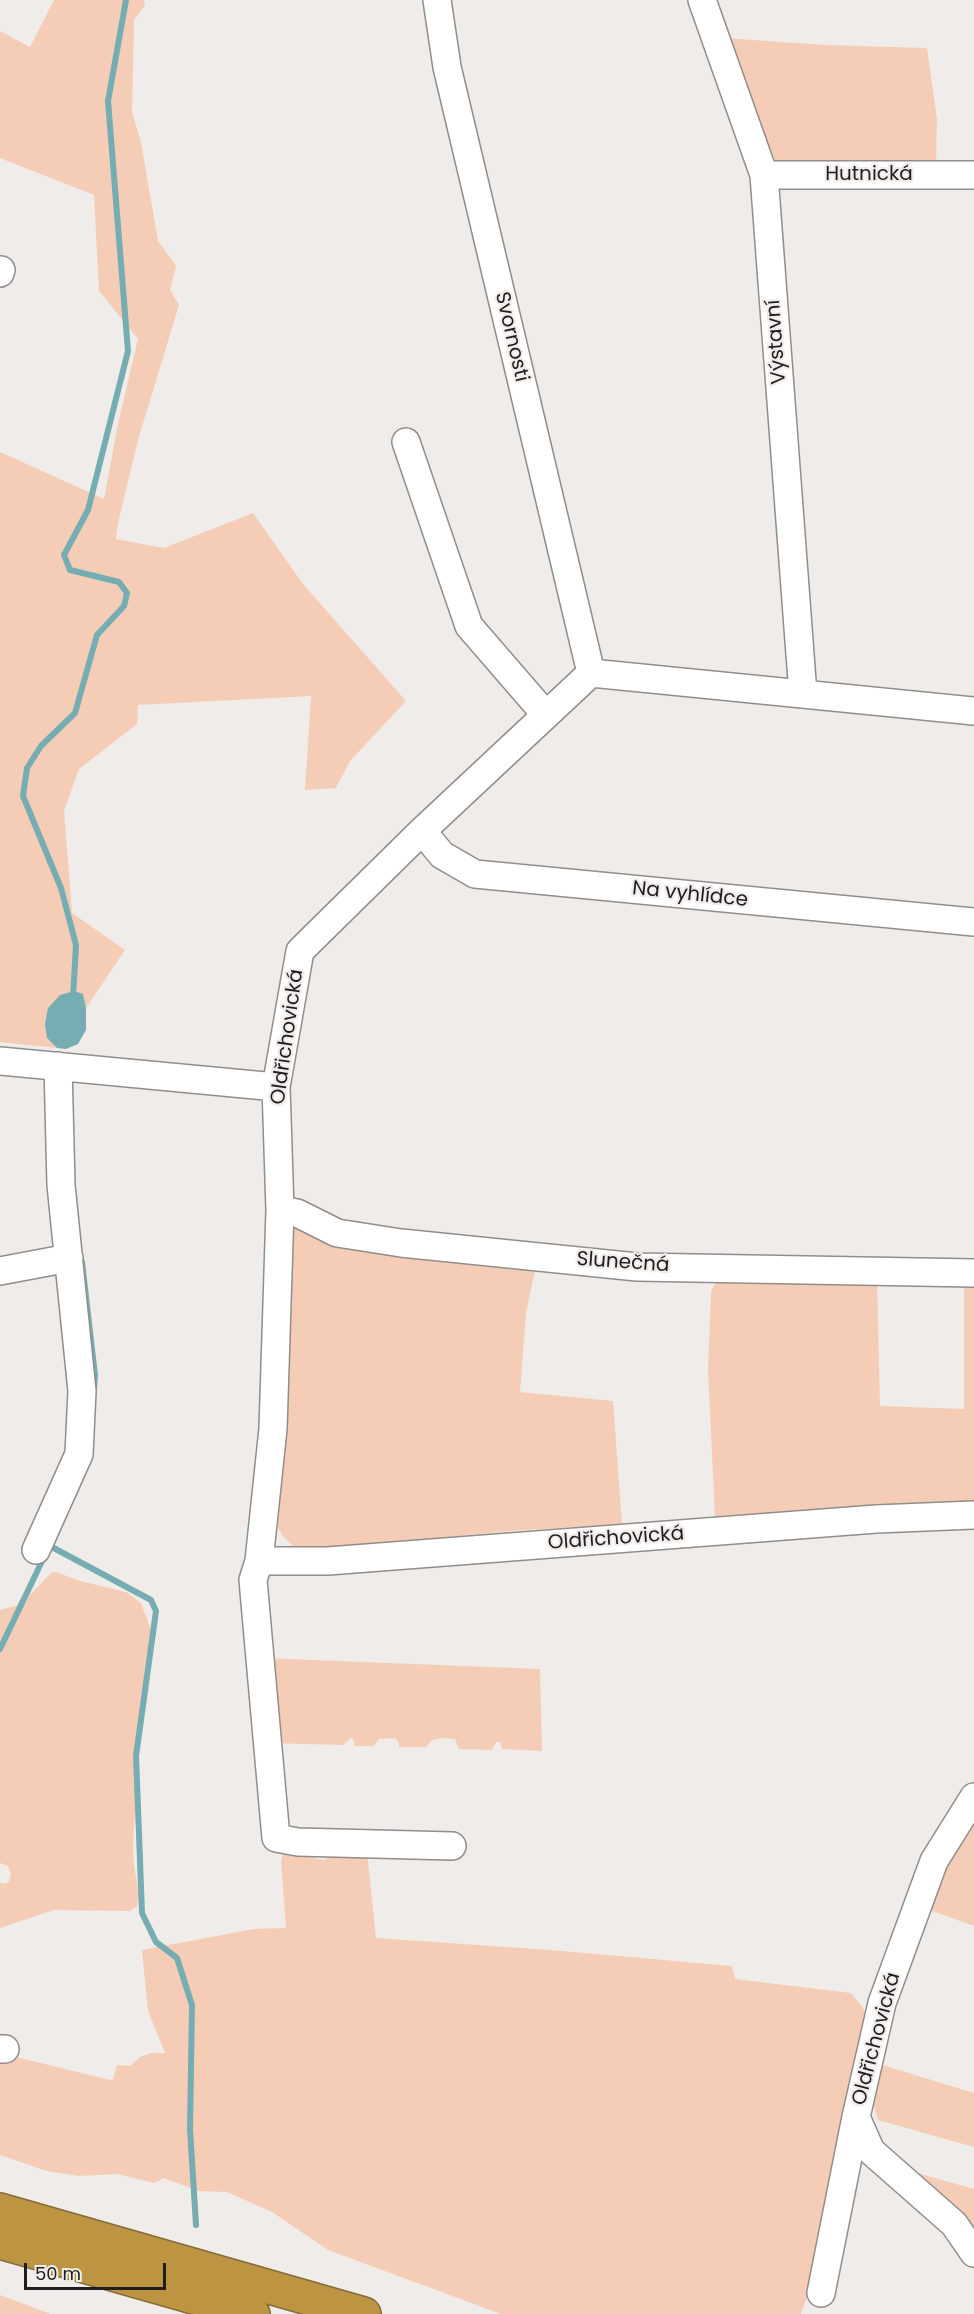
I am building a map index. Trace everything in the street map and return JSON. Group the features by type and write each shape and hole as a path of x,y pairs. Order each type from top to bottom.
{"highway":[{"path":"0,2210 364,2314"},
{"path":"0,2242 253,2314"}],"street":[{"name":"Svornosti","path":"437,0 447,67 591,673"},
{"name":"Výstavní","path":"702,0 764,175 803,694"},
{"name":"Hutnická","path":"764,175 974,175"},
{"path":"406,442 469,626 546,716"},
{"path":"591,673 974,711"},
{"name":"Oldřichovická","path":"452,1846 298,1842 276,1838 253,1580 259,1561 273,1429 280,1210 276,1087 300,951 422,831 591,673"},
{"name":"Na vyhlídce","path":"422,831 442,855 475,874 974,922"},
{"path":"0,1061 276,1087"},
{"path":"36,1550 79,1454 82,1391 61,1185 58,1066"},
{"name":"Slunečná","path":"280,1210 297,1213 337,1233 401,1243 637,1267 974,1273"},
{"path":"0,1271 69,1258"},
{"name":"Oldřichovická","path":"259,1561 328,1561 876,1519 974,1515"},
{"name":"Oldřichovická","path":"974,1797 934,1861 882,2003 856,2117 871,2151 954,2224 974,2253"},
{"path":"821,2293 856,2117"}],"shaded area":[{"path":"54,0 144,0 145,5 134,20 132,112 141,142 158,241 176,266 170,290 179,305 138,440 116,539 164,548 253,513 303,584 406,701 350,761 336,788 305,790 311,696 138,705 137,724 79,769 64,811 72,913 125,950 86,1008 83,994 47,1038 57,1048 0,1042 0,452 104,499 118,424 138,339 99,291 94,195 0,158 0,31 30,47"},
{"path":"724,38 824,45 927,48 937,119 936,165 774,165"},
{"path":"294,1226 536,1266 526,1313 520,1392 613,1401 622,1524 510,1531 316,1550 293,1546 282,1535 276,1516 288,1391 290,1229"},
{"path":"723,1278 877,1280 880,1406 964,1409 964,1287 970,1287 971,1282 974,1282 974,1501 715,1517 708,1370 711,1292 714,1285"},
{"path":"56,1572 80,1581 126,1592 141,1603 150,1627 151,1658 138,1761 133,1847 139,1892 137,1906 130,1911 54,1910 0,1928 0,1882 2,1884 9,1882 11,1874 8,1866 0,1863 0,1610 26,1603 29,1596 51,1573"},
{"path":"263,1658 540,1669 542,1751 502,1749 500,1742 496,1742 492,1750 459,1749 455,1739 442,1738 432,1740 426,1747 399,1747 398,1741 394,1738 379,1739 374,1746 354,1746 354,1740 351,1738 343,1745 269,1743"},
{"path":"970,1821 974,1823 974,1926 927,1909 944,1863"},
{"path":"315,1849 316,1859 326,1860 327,1849 367,1851 376,1938 732,1966 735,1979 851,1993 863,2008 869,2022 817,2269 801,2314 501,2314 328,2250 272,2212 227,2192 198,2191 164,2178 154,2183 117,2174 79,2176 47,2171 0,2155 0,2053 110,2080 113,2079 117,2065 130,2066 140,2057 151,2053 165,2053 148,2011 142,1950 254,1929 286,1928 281,1860 284,1853"},
{"path":"879,2064 974,2093 974,2147 878,2120 874,2107 874,2083 879,2077 877,2071"},
{"path":"910,2171 974,2189 974,2232"},
{"path":"0,2295 51,2314 0,2314"}],"water":[{"path":"74,991 83,994 86,1008 86,1030 78,1044 66,1049 57,1048 47,1038 45,1024 48,1008 60,995"}],"waterway":[{"path":"73,998 76,945 61,888 23,796 27,768 41,746 75,713 97,635 124,606 127,593 119,582 70,570 64,555 88,510 128,351 108,101 126,0"},
{"path":"82,1262 95,1375 94,1389"},
{"path":"50,1546 151,1600 156,1611 136,1756 142,1913 156,1942 177,1958 192,2005 190,2129 196,2225"},
{"path":"0,1649 45,1555"}]}
